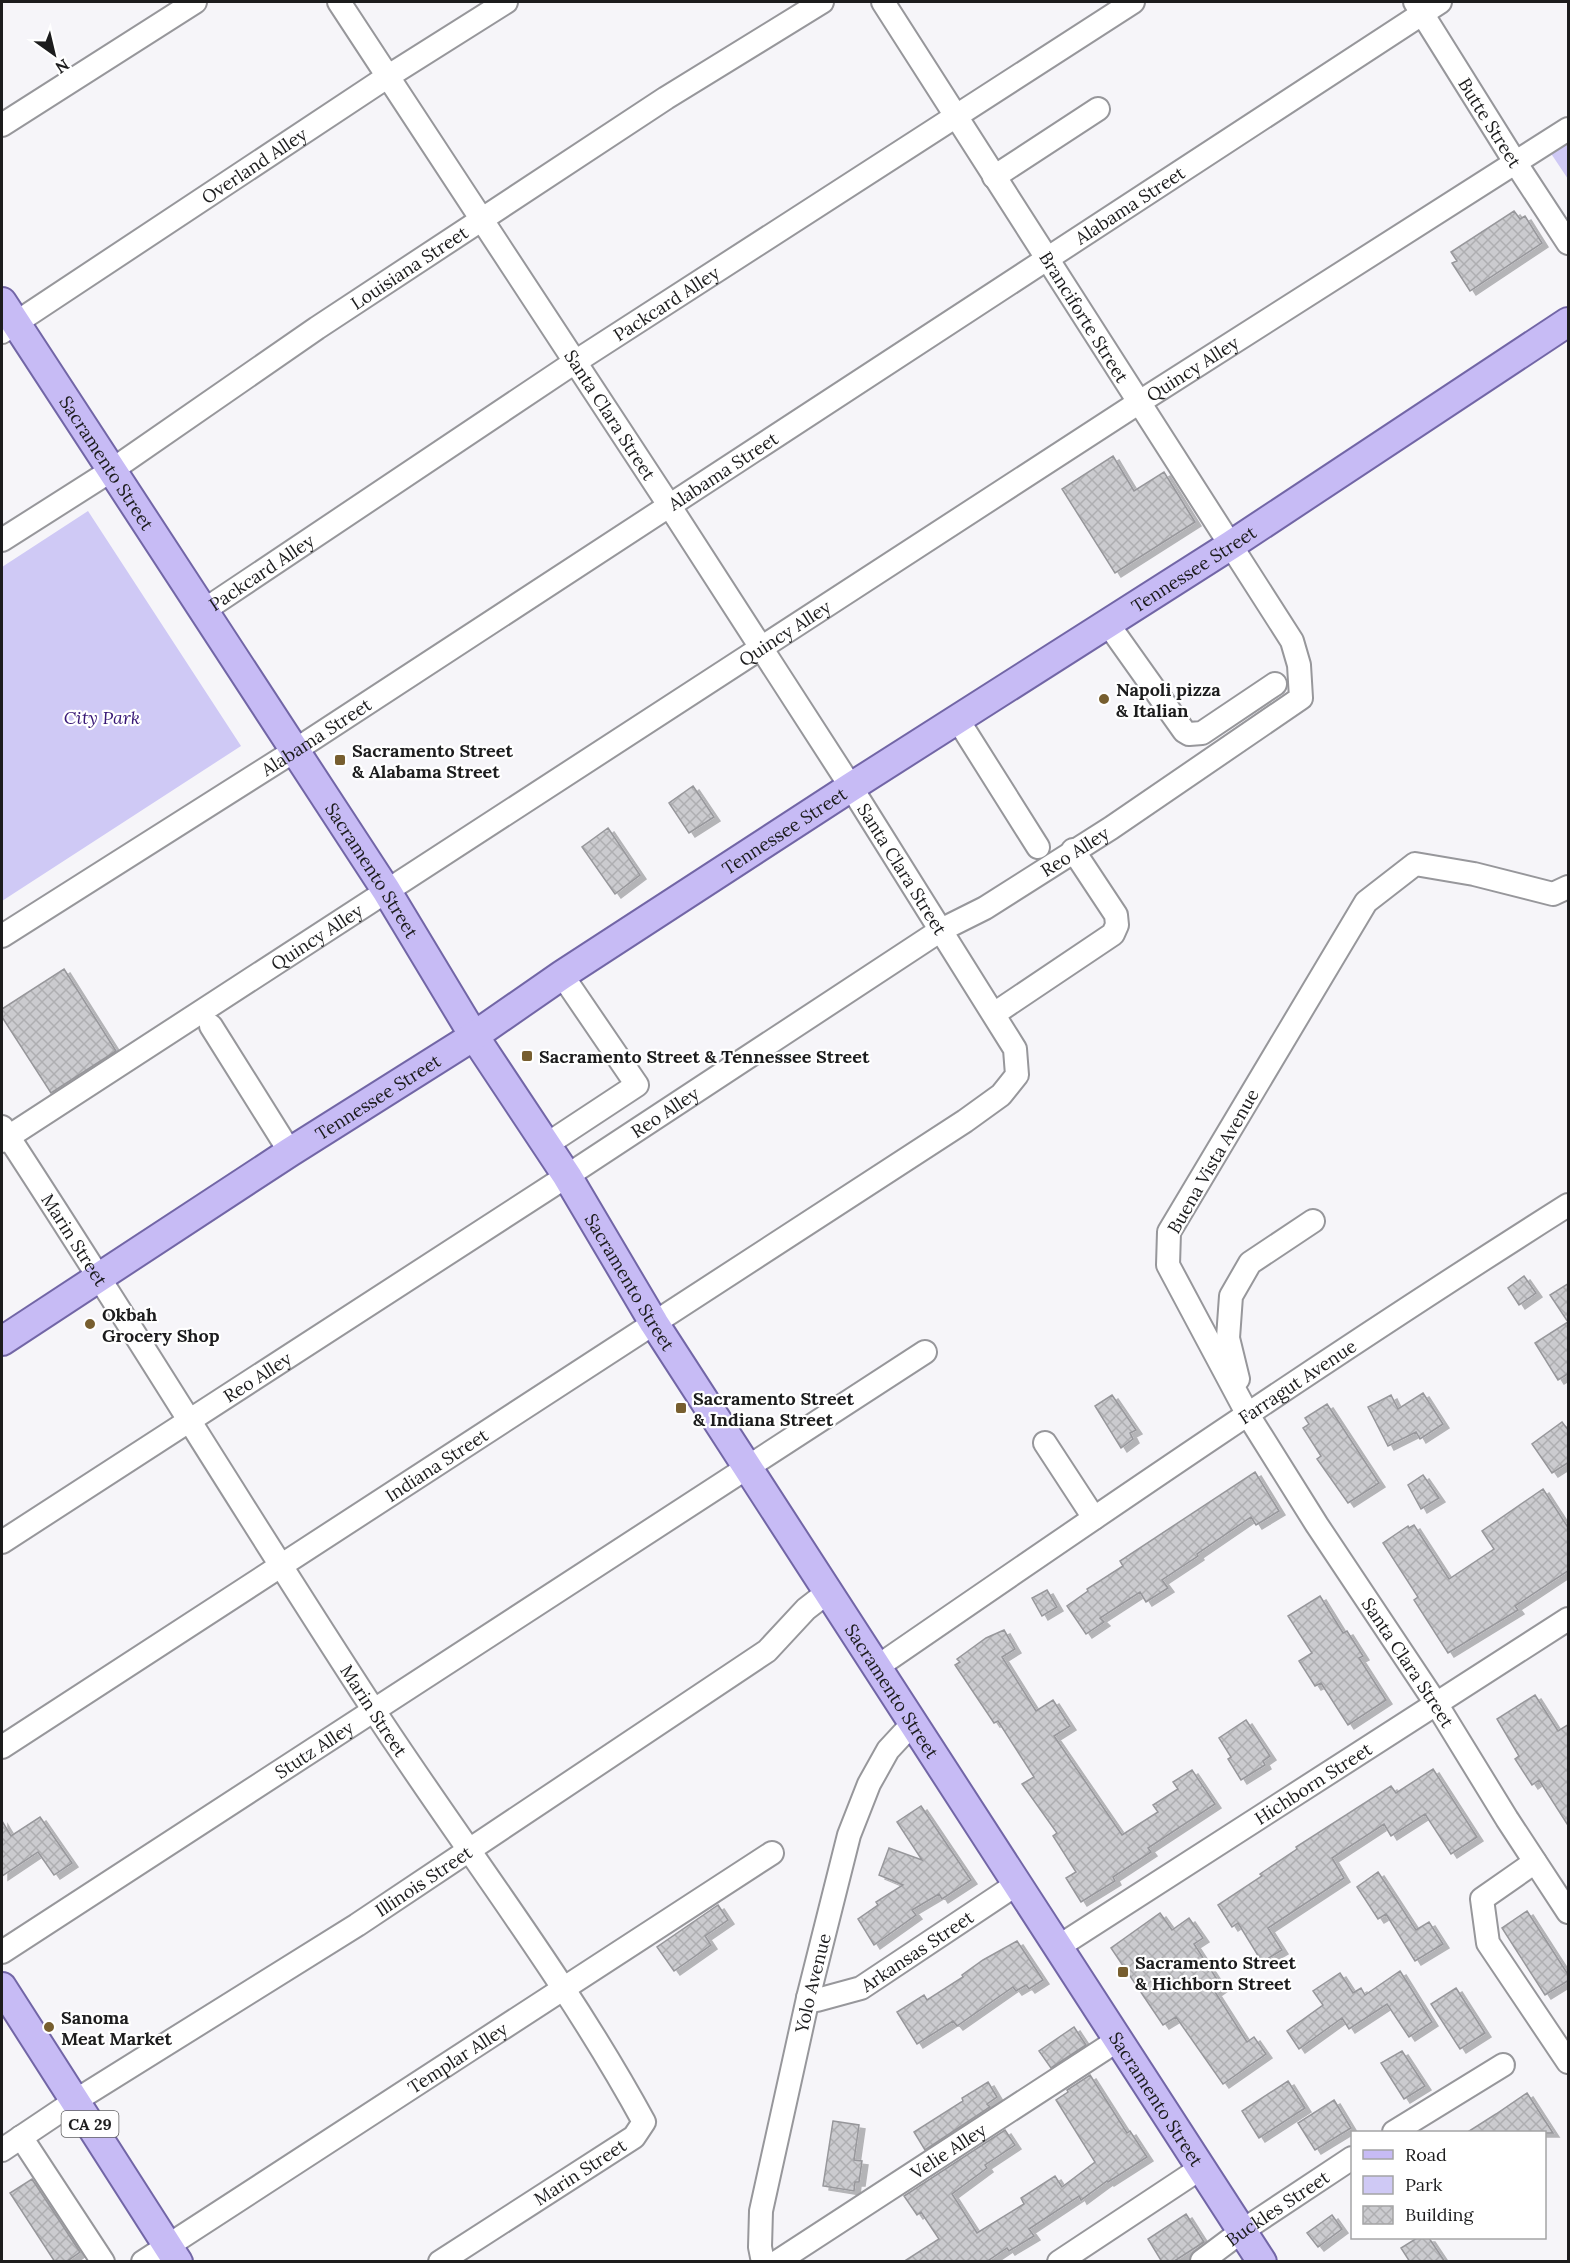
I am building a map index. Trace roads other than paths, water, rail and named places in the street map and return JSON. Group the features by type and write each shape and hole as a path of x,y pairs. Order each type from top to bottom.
{"main road":[{"name":"Sacramento Street","path":"6,319 112,470 386,890 474,1036 567,1176 654,1323 1262,2262"},
{"name":"Tennessee Street","path":"2,1341 290,1152 474,1036 562,975 851,787 1231,545 1569,322"},
{"name":"CA 29","path":"2,1987 173,2254"}],"street":[{"path":"2,125 195,2"},
{"name":"Santa Clara Street","path":"339,2 669,505 851,787 1015,1049 1017,1075 1000,1095 870,1183"},
{"name":"Overland Alley","path":"6,319 506,2"},
{"name":"Louisiana Street","path":"2,540 112,470 317,328 666,98 822,2"},
{"name":"Branciforte Street","path":"883,2 1292,641 1299,664"},
{"name":"Packcard Alley","path":"202,611 575,362 1133,2"},
{"name":"Butte Street","path":"1426,6 1515,162 1569,243"},
{"name":"Alabama Street","path":"2,936 294,751 1046,259 1426,6"},
{"path":"994,177 1098,109"},
{"name":"Quincy Alley","path":"4,1135 1138,403 1569,129"},
{"path":"1108,624 1184,731 1189,734 1202,733 1275,684"},
{"name":"Reo Alley","path":"2,1542 567,1176 941,930 985,908 1111,828 1301,698 1299,664"},
{"path":"958,720 1038,847"},
{"path":"994,1014 1113,934 1117,925 1116,915 1073,850"},
{"name":"Buena Vista Avenue","path":"1248,1415 1168,1265 1169,1232 1366,902 1415,864 1474,874 1553,894 1569,887"},
{"path":"546,1145 637,1085 562,975"},
{"path":"211,1026 290,1152"},
{"name":"Marin Street","path":"4,1135 374,1710 564,1988 625,2086 644,2122 634,2137 440,2262"},
{"name":"Indiana Street","path":"2,1746 870,1183"},
{"name":"Farragut Avenue","path":"877,1667 1094,1518 1452,1279 1569,1204"},
{"path":"1248,1415 1228,1338 1231,1296 1250,1263 1313,1221"},
{"name":"Stutz Alley","path":"2,1952 925,1352"},
{"name":"Santa Clara Street","path":"1248,1415 1569,1912"},
{"path":"1045,1443 1094,1518"},
{"name":"Illinois Street","path":"2,2150 75,2101 357,1925 767,1651 806,1609 834,1601"},
{"name":"Hichborn Street","path":"1058,1947 1569,1619"},
{"name":"Yolo Avenue","path":"763,2262 760,2247 760,2211 808,1998 849,1835 868,1784 888,1750 913,1723"},
{"name":"Templar Alley","path":"143,2262 173,2254 564,1988 772,1853"},
{"path":"1535,1862 1482,1899 1488,1943 1569,2062"},
{"name":"Arkansas Street","path":"808,1998 817,2000 861,1988 1017,1884"},
{"name":"Velie Alley","path":"777,2262 1118,2040"},
{"path":"1397,2131 1503,2066"},
{"path":"21,2137 103,2262"},
{"name":"Buckles Street","path":"1202,2261 1242,2231 1351,2159"},
{"path":"1059,2262 1201,2168"}],"place":[{"name":"Napoli pizza & Italian","path":"1104,699"},
{"name":"Sacramento Street & Alabama Street","path":"340,760"},
{"name":"Sacramento Street & Tennessee Street","path":"527,1056"},
{"name":"Okbah Grocery Shop","path":"90,1324"},
{"name":"Sacramento Street & Indiana Street","path":"681,1408"},
{"name":"Sacramento Street & Hichborn Street","path":"1123,1972"},
{"name":"Sanoma Meat Market","path":"49,2027"}],"park label":[{"name":"City Park","path":"102,717"}]}
